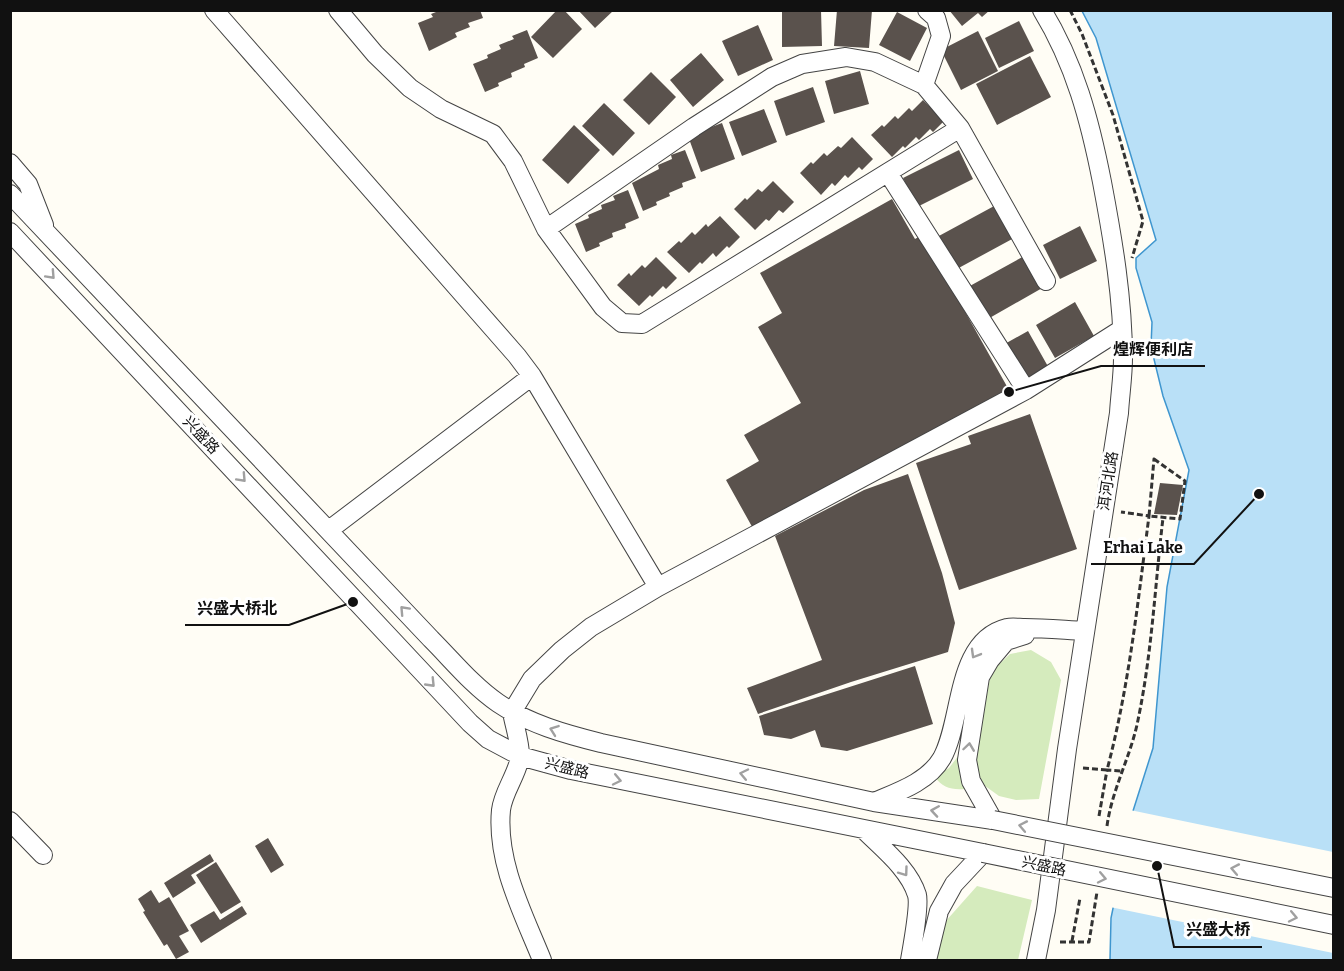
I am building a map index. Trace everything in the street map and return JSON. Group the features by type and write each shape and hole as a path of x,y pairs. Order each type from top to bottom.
{"street":[{"path":"214,10 517,356 532,376 658,587"},
{"path":"338,10 375,54 410,88 441,109 493,134 513,161 546,229 603,307 622,323 642,324 960,128"},
{"path":"924,85 941,36 936,18 927,10"},
{"name":"洱河北路","path":"1036,960 1046,910 1085,631 1119,413 1123,360 1120,298 1109,218 1092,131 1078,82 1065,51 1042,10"},
{"path":"546,229 740,96 772,77 802,64 846,57 875,62 924,85 960,128 1046,281"},
{"path":"10,163 28,184 48,235"},
{"path":"888,173 1026,390"},
{"name":"兴盛路","path":"10,194 431,639 486,693 512,712 560,732 601,743 874,802 993,820 1334,888"},
{"name":"兴盛路","path":"10,232 470,723 488,739 520,756 571,770 1334,925"},
{"path":"542,960 514,891 504,857 501,832 501,808 520,756 512,712 532,679 562,650 591,627 658,587 1026,390 1122,329"},
{"path":"329,530 532,376"},
{"path":"874,802 909,788 930,772 942,758 963,682 972,658 984,640 1007,628 1085,631"},
{"path":"993,820 971,781 968,760 980,677 1006,641 1044,628"},
{"path":"10,820 43,855"},
{"path":"864,830 897,863 910,880 918,897 910,960"},
{"path":"927,960 939,911 954,884 983,854"}],"path":[{"path":"1070,10 1082,34 1113,115 1143,221 1131,261"},
{"path":"1099,816 1107,770 1118,732 1149,516 1154,459 1185,481 1180,519 1163,518 1149,516 1121,512"},
{"path":"1106,832 1109,810 1138,720 1148,660 1163,518"},
{"path":"1083,768 1123,772"},
{"path":"1060,942 1089,942 1097,887"},
{"path":"1072,941 1080,898"}],"green space":[{"path":"1031,650 1051,662 1061,680 1039,799 1016,800 999,796 981,783 974,767 991,672 1010,654"},
{"path":"959,755 965,789 948,787 934,776 949,768"},
{"path":"977,886 1032,900 1018,960 937,960 945,922"}],"water":[{"path":"1082,11 1333,11 1333,960 1110,960 1111,918 1133,811 1153,748 1167,587 1189,470 1163,396 1151,347 1152,322 1136,268 1136,258 1156,240 1096,38"}],"pier":[{"path":"1130,810 1333,852 1333,953 1110,907"}],"building":[{"path":"441,10 480,10 483,18 468,23 470,27 455,33 457,37 429,51 418,23 433,17 431,14"},
{"path":"557,10 564,10 582,29 553,58 531,37"},
{"path":"578,10 614,10 595,28"},
{"path":"782,10 821,10 822,46 782,47"},
{"path":"837,10 872,10 869,48 834,46"},
{"path":"949,10 990,10 982,17 978,13 962,26"},
{"path":"897,12 927,28 910,61 879,45"},
{"path":"1019,21 1034,51 999,68 985,38"},
{"path":"758,25 773,60 738,76 722,41"},
{"path":"527,30 538,58 511,73 512,77 498,83 499,86 485,92 473,64 501,49 499,45 514,39 512,36"},
{"path":"978,31 998,71 961,90 941,50"},
{"path":"701,53 724,80 693,107 670,80"},
{"path":"1030,56 1051,97 997,125 976,84"},
{"path":"860,71 869,104 834,114 825,81"},
{"path":"651,72 676,97 649,125 623,100"},
{"path":"813,87 825,122 786,136 774,101"},
{"path":"923,100 944,121 933,132 930,129 919,140 916,137 905,148 903,146 892,157 871,135 895,116 898,119 909,108 912,111"},
{"path":"604,103 635,133 613,156 582,126"},
{"path":"764,109 777,142 742,156 729,122"},
{"path":"722,123 735,159 701,172 688,136"},
{"path":"574,125 600,150 568,184 542,160"},
{"path":"852,137 873,159 862,170 859,167 848,178 845,175 835,186 832,183 821,195 800,173 824,153 827,156 838,146 841,148"},
{"path":"685,150 696,178 682,183 683,187 656,202 657,205 643,211 632,183 659,169 658,165 672,159 671,155"},
{"path":"959,150 973,179 917,207 903,178"},
{"path":"773,181 794,202 783,213 779,210 769,221 766,219 755,230 734,209 758,189 762,192"},
{"path":"628,190 639,218 625,224 626,228 612,233 613,237 599,243 600,246 586,252 575,224 602,209 601,205 615,200 613,196"},
{"path":"892,199 915,239 922,235 1009,390 755,532 726,480 759,461 744,435 801,403 758,327 782,313 760,273"},
{"path":"996,205 1014,238 955,270 937,237"},
{"path":"720,216 740,237 716,257 713,253 702,264 700,262 689,273 667,252 692,232 695,235 706,224 708,227"},
{"path":"1080,226 1097,261 1060,279 1043,245"},
{"path":"1026,255 1044,287 986,320 968,287"},
{"path":"656,257 677,278 666,289 663,286 652,297 650,295 639,306 617,285 629,273 631,276 642,265 645,268"},
{"path":"1075,302 1094,336 1055,358 1036,325"},
{"path":"1028,331 1050,370 1015,389 994,350"},
{"path":"1030,414 1077,549 959,590 916,463 971,444 968,436"},
{"path":"908,474 942,573 955,623 948,652 758,714 747,688 822,660 775,536 864,490"},
{"path":"1160,483 1183,485 1177,515 1154,514"},
{"path":"915,666 933,724 847,751 821,747 815,730 791,739 764,735 759,716"},
{"path":"268,838 284,865 271,873 255,846"},
{"path":"210,854 214,861 191,875 196,883 173,898 164,883"},
{"path":"216,862 241,902 221,914 196,875"},
{"path":"151,890 159,903 169,897 189,931 179,936 189,952 176,959 167,944 164,946 143,912 145,911 138,899"},
{"path":"242,906 247,914 201,943 190,925 214,911 220,920"}],"place":[{"name":"煌辉便利店","path":"1009,392"},
{"name":"Erhai Lake","path":"1259,494"},
{"name":"兴盛大桥北","path":"353,602"},
{"name":"兴盛大桥","path":"1157,866"}]}
